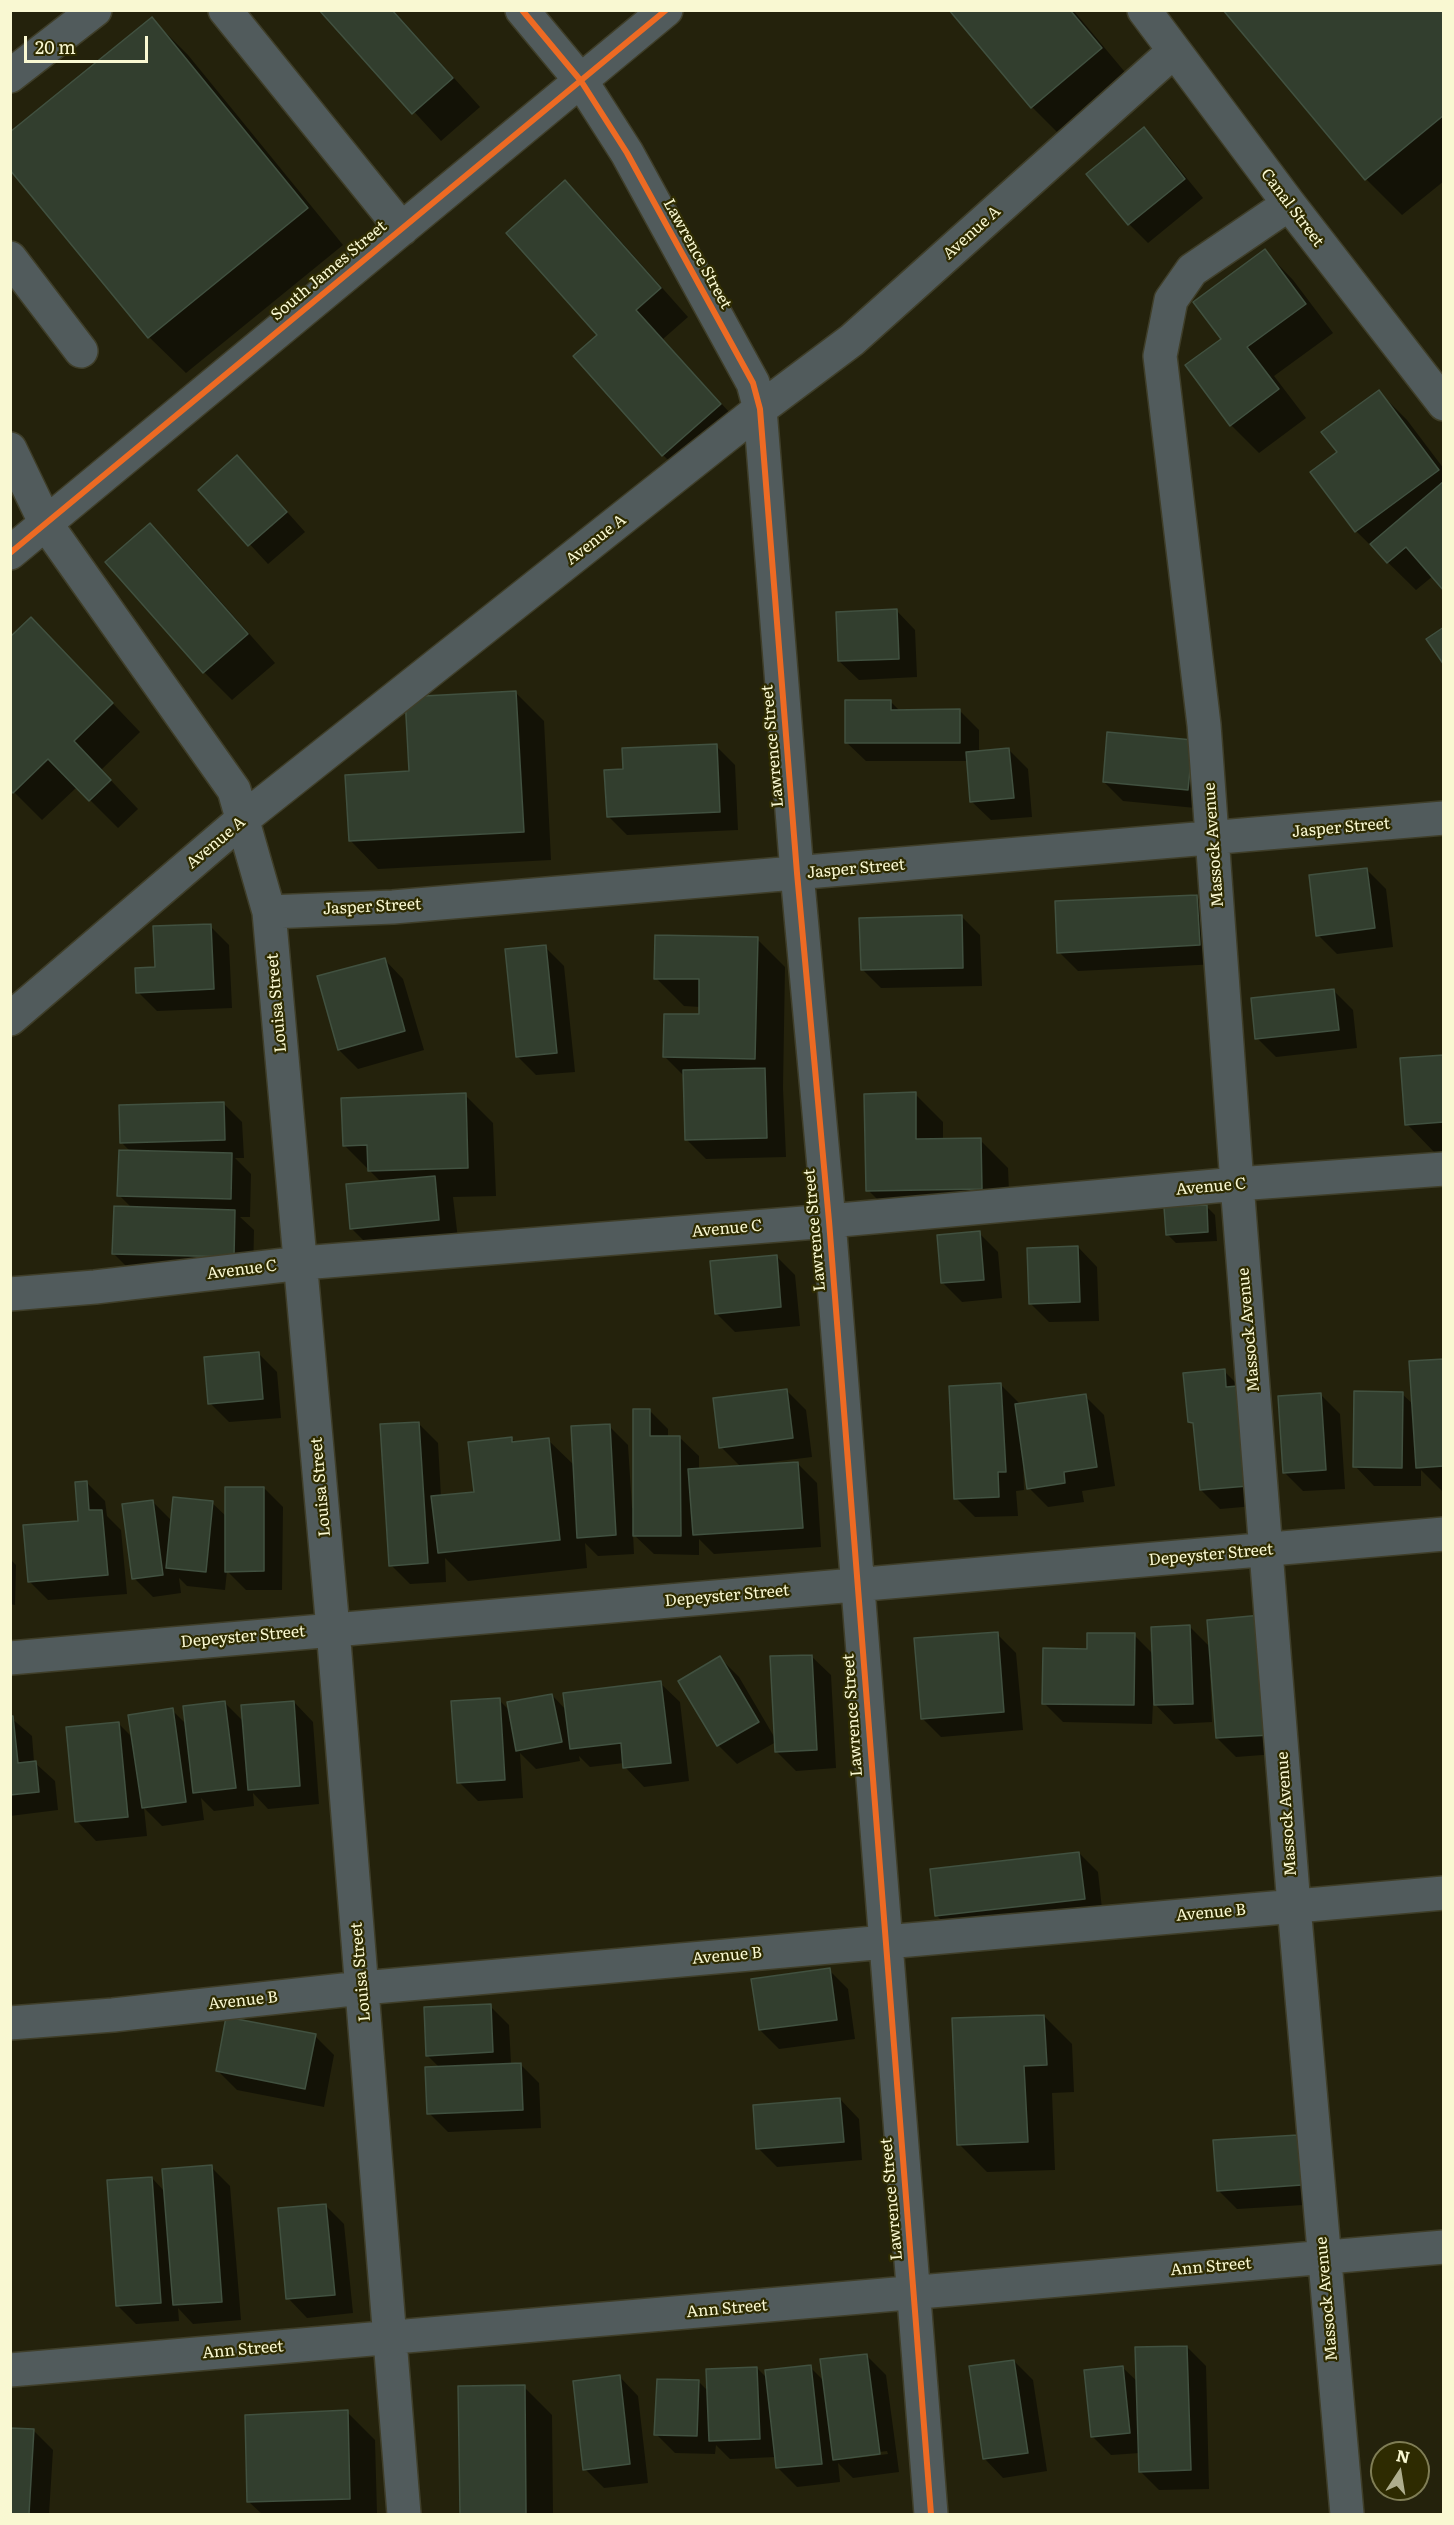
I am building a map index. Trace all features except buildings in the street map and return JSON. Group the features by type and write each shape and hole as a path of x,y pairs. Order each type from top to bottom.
{"street":[{"path":"10,76 95,10"},
{"path":"225,10 402,229"},
{"name":"Lawrence Street","path":"522,10 581,81 627,153 753,383 760,409 797,873 829,1221 884,1942 931,2514"},
{"name":"South James Street","path":"10,554 666,10"},
{"name":"Canal Street","path":"1144,10 1173,52 1443,404"},
{"name":"Avenue A","path":"10,1019 243,819 760,409 852,340 1173,52"},
{"name":"Massock Avenue","path":"1289,204 1192,270 1171,300 1160,356 1204,725 1214,839 1237,1184 1294,1906 1347,2514"},
{"path":"10,258 81,351"},
{"name":"Louisa Street","path":"10,449 46,524 234,790 269,912 333,1629 404,2514"},
{"name":"Jasper Street","path":"269,912 393,907 1443,818"},
{"name":"Avenue C","path":"10,1294 95,1287 302,1263 829,1221 1237,1184 1443,1169"},
{"name":"Depeyster Street","path":"10,1658 1443,1534"},
{"name":"Avenue B","path":"10,2023 113,2015 362,1988 1443,1893"},
{"name":"Ann Street","path":"10,2370 1443,2247"}],"cycle path":[{"path":"522,10 581,81 627,153 753,383 760,409 797,873 829,1221 931,2514"},
{"path":"10,553 666,10"}]}
